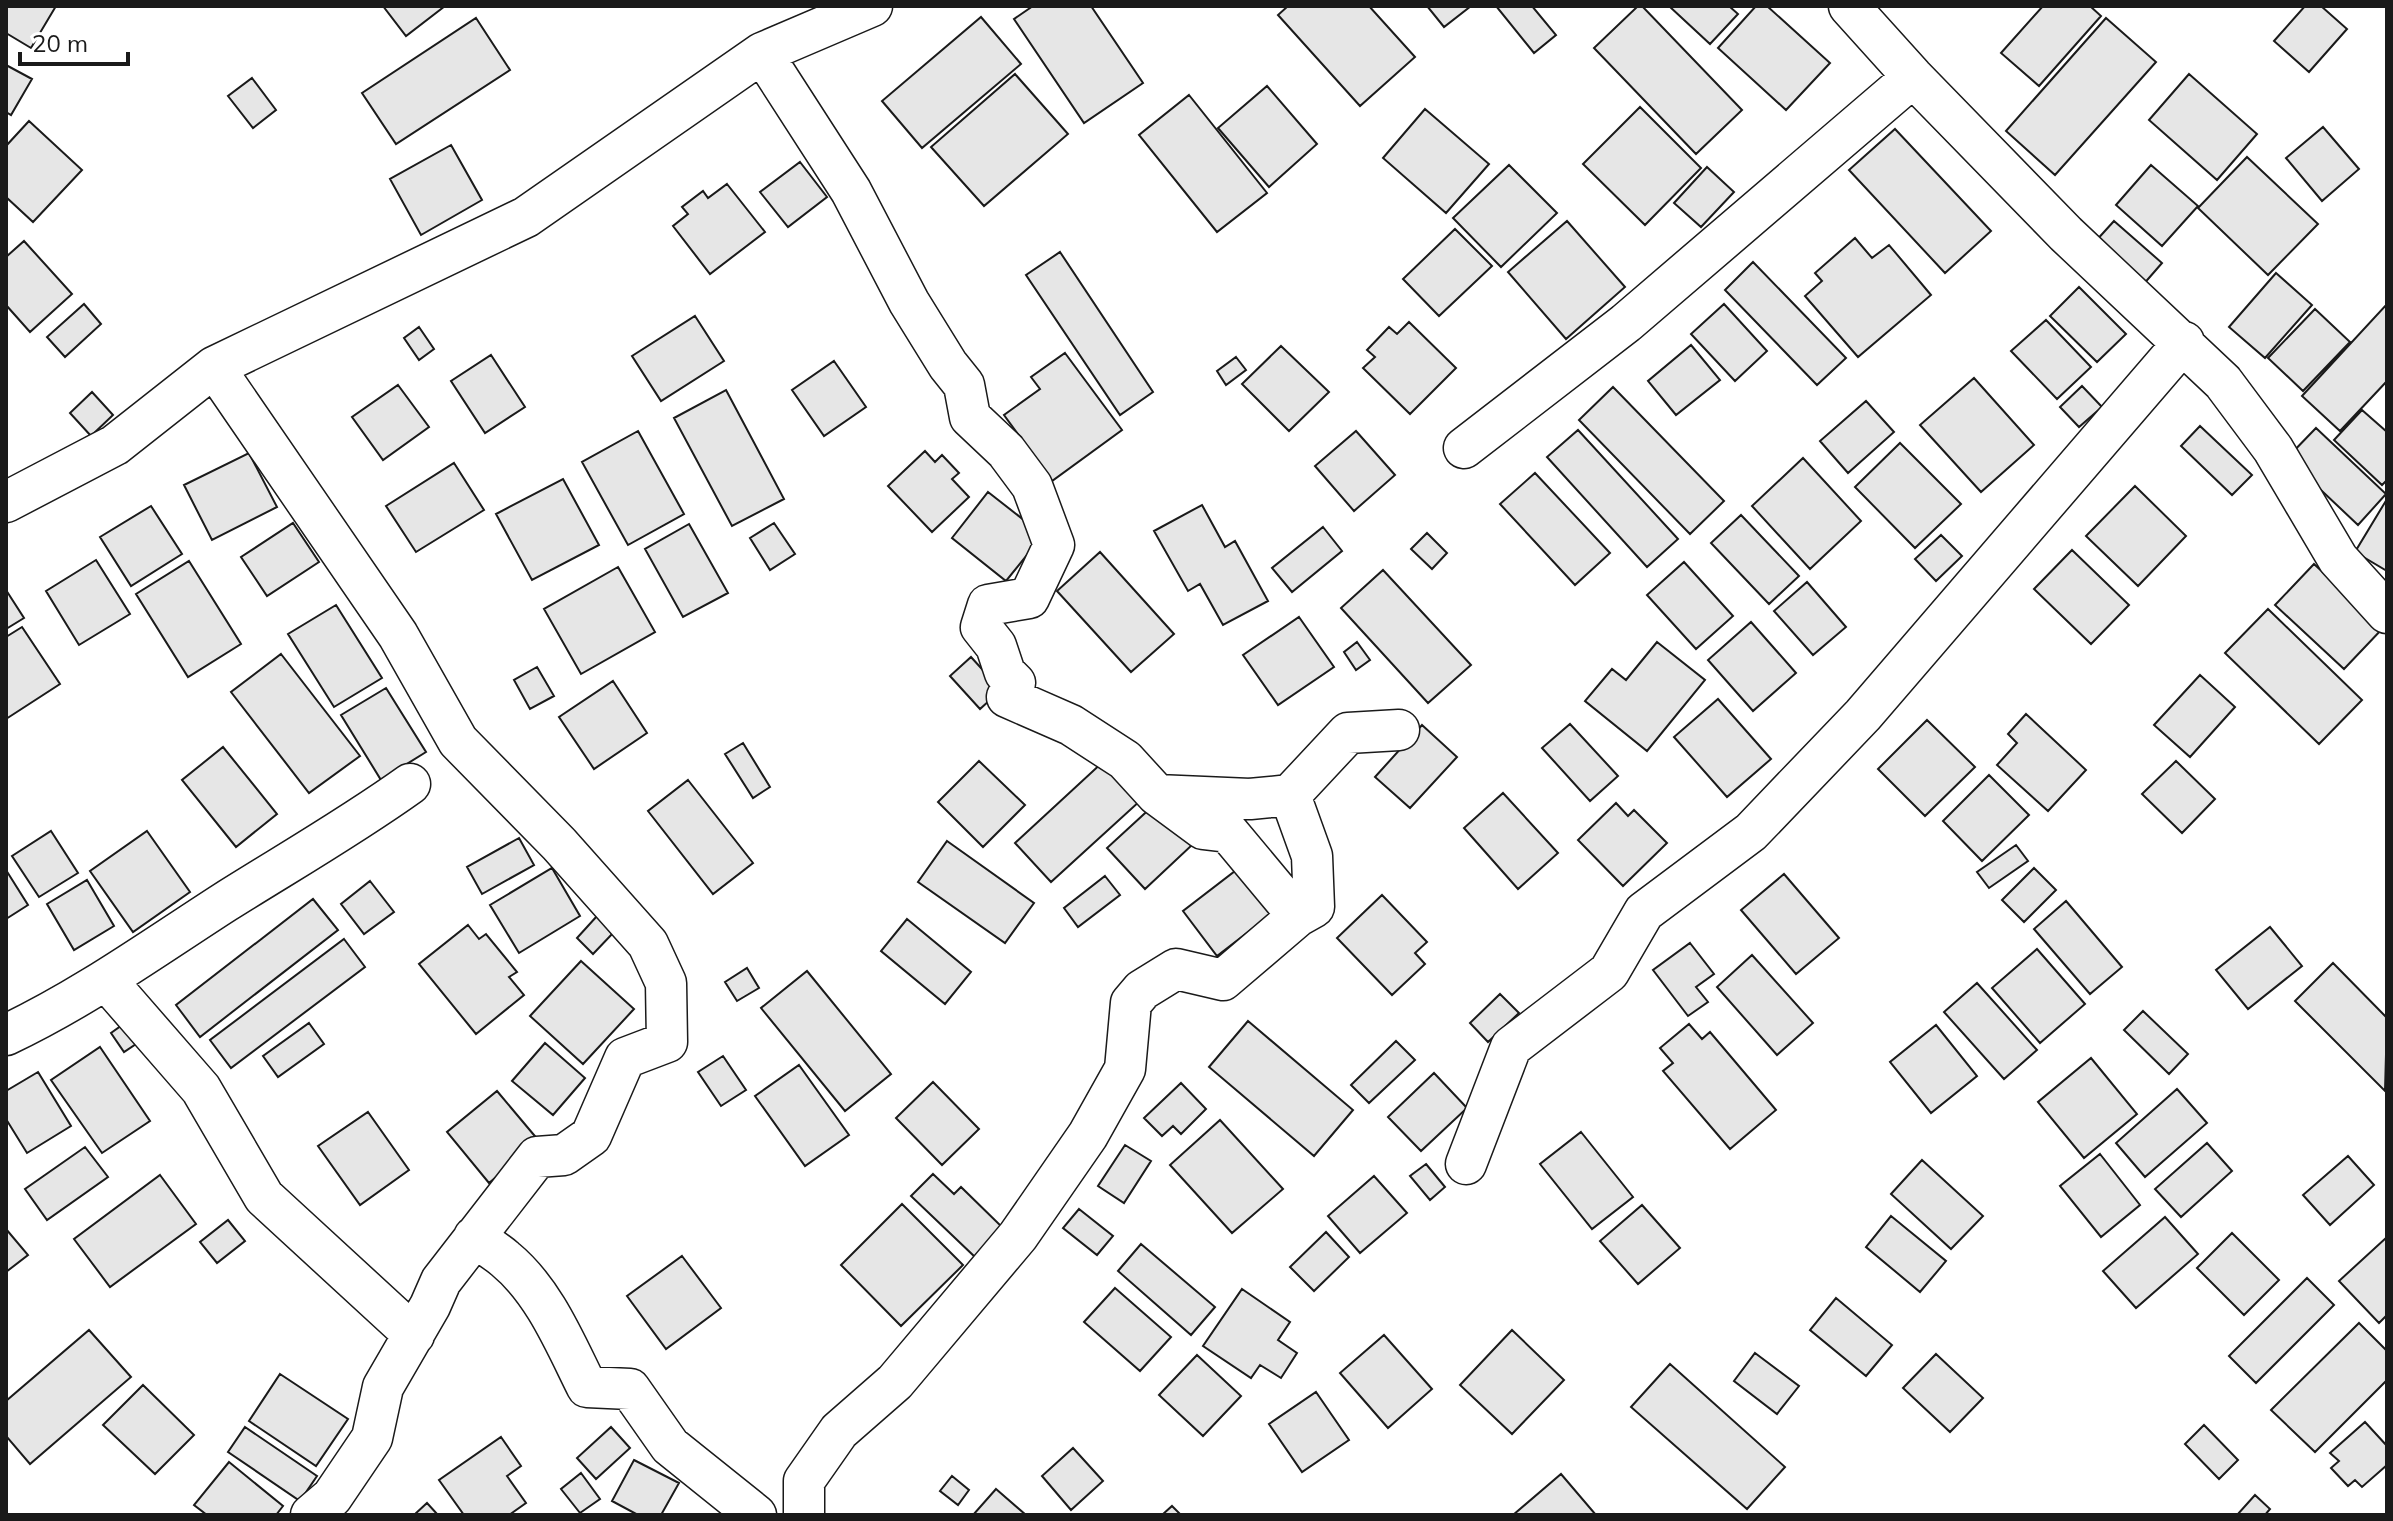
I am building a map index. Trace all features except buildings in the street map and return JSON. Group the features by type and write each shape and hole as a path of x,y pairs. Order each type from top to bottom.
{"street":[{"path":"6,502 115,445 214,367 526,217 762,53 872,6"},
{"path":"1849,6 1913,77 2066,234 2223,382 2273,449 2338,559 2387,613"},
{"path":"762,53 851,191 909,302 964,385 970,417 1006,451 1032,486 1054,545 1029,598 988,605 981,627 996,646 1005,673 1015,683 1007,697 1071,725 1125,760 1157,795 1203,829 1228,832 1298,916"},
{"path":"1464,448 1626,323 1913,77"},
{"path":"1466,1164 1511,1047 1609,972 1644,912 1751,832 1863,715 2184,342"},
{"path":"214,367 398,635 458,741 559,844 648,944 666,983 667,1042 625,1058 591,1136 564,1155 537,1157 474,1237 441,1281 383,1387 372,1438 332,1497 311,1515"},
{"path":"1157,795 1250,799 1290,795 1348,733 1399,730"},
{"path":"6,1035 55,1012 107,981 263,878 359,821 410,784"},
{"path":"804,1515 804,1481 839,1431 895,1382 1018,1236 1088,1135 1125,1069 1131,1003 1142,990 1176,969 1223,980 1298,916 1314,907 1312,856 1290,795"},
{"path":"107,981 201,1089 264,1197 414,1335"},
{"path":"474,1237 526,1279 557,1328 587,1387 630,1389 670,1446 756,1515"}]}
